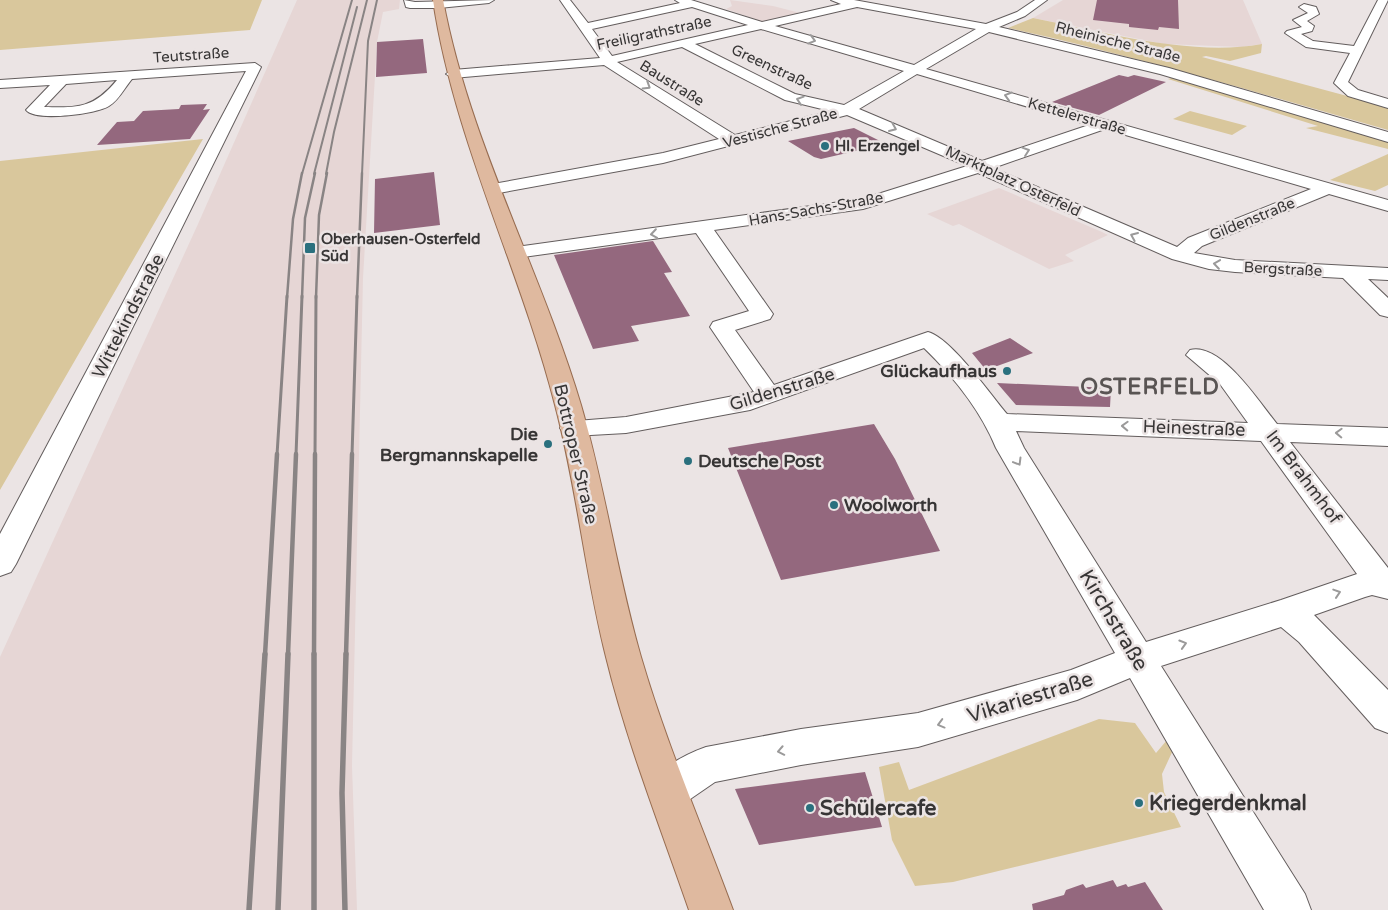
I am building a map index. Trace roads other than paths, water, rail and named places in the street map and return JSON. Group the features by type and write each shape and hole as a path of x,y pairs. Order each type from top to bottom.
{"main road":[{"name":"Bottroper Straße","path":"438,3 453,74 468,126 516,252 548,344 573,428 616,630 640,710 711,910"}],"street":[{"path":"409,0 410,5 489,0"},
{"name":"Baustraße","path":"565,0 606,55 606,61 733,141"},
{"name":"Kettelerstraße","path":"680,0 915,70 1388,206"},
{"name":"Rheinische Straße","path":"836,0 987,28 1156,68 1388,137"},
{"name":"Vestische Straße","path":"492,189 663,158 810,122 847,110 987,28 1021,14 1042,0"},
{"path":"1383,0 1341,83 1354,93 1388,104"},
{"path":"585,27 693,4"},
{"name":"Freiligrathstraße","path":"453,74 606,61 858,4"},
{"path":"1304,7 1312,9 1314,14 1299,20 1308,26 1308,29 1291,33 1293,35 1310,44 1357,50"},
{"name":"Greenstraße","path":"685,44 790,97 847,110"},
{"name":"Teutstraße","path":"0,84 255,67"},
{"name":"Wittekindstraße","path":"0,564 255,67"},
{"path":"62,80 33,110 44,111 98,106 106,101 128,76"},
{"name":"Marktplatz Osterfeld","path":"847,110 961,156 989,173 1179,254"},
{"name":"Hans-Sachs-Straße","path":"516,252 851,206 895,195 1106,124"},
{"name":"Gildenstraße","path":"1179,254 1195,242 1322,191 1327,187"},
{"path":"702,227 762,314 721,327 769,395"},
{"name":"Bergstraße","path":"1179,254 1209,263 1235,266 1388,274"},
{"path":"1349,272 1388,310"},
{"name":"Gildenstraße","path":"573,428 607,428 750,402 928,339"},
{"name":"Kirchstraße","path":"928,339 947,358 999,422 1010,448 1289,910"},
{"name":"Im Brahmhof","path":"1198,355 1229,379 1385,585"},
{"name":"Heinestraße","path":"999,422 1388,437"},
{"name":"Vikariestraße","path":"669,790 706,765 800,747 918,730 1076,684 1137,659 1286,612 1362,584 1385,585"},
{"path":"1286,612 1310,632 1388,716"}],"railway":[{"path":"302,174 352,0"},
{"path":"326,174 334,132 367,0"},
{"path":"362,174 368,41 377,0"},
{"path":"314,174 357,7"},
{"path":"287,298 293,219 302,173"},
{"path":"302,298 305,218 315,173"},
{"path":"316,298 319,215 327,173"},
{"path":"357,298 362,173"},
{"path":"277,455 287,296"},
{"path":"296,455 302,296"},
{"path":"315,455 316,296"},
{"path":"352,455 357,296"},
{"path":"265,655 277,454"},
{"path":"288,655 296,454"},
{"path":"314,655 315,454"},
{"path":"346,655 352,454"},
{"path":"249,910 265,654"},
{"path":"278,910 288,654"},
{"path":"345,910 342,793 346,654"},
{"path":"314,655 314,910"}],"place":[{"name":"Hl. Erzengel","path":"825,146"},
{"name":"Oberhausen-Osterfeld Süd","path":"310,248"},
{"name":"Glückaufhaus","path":"1007,371"},
{"name":"Die Bergmannskapelle","path":"548,444"},
{"name":"Deutsche Post","path":"688,461"},
{"name":"Woolworth","path":"834,505"},
{"name":"Kriegerdenkmal","path":"1139,803"},
{"name":"Schülercafe","path":"810,808"}],"district":[{"name":"OSTERFELD","path":"1150,386"}]}
